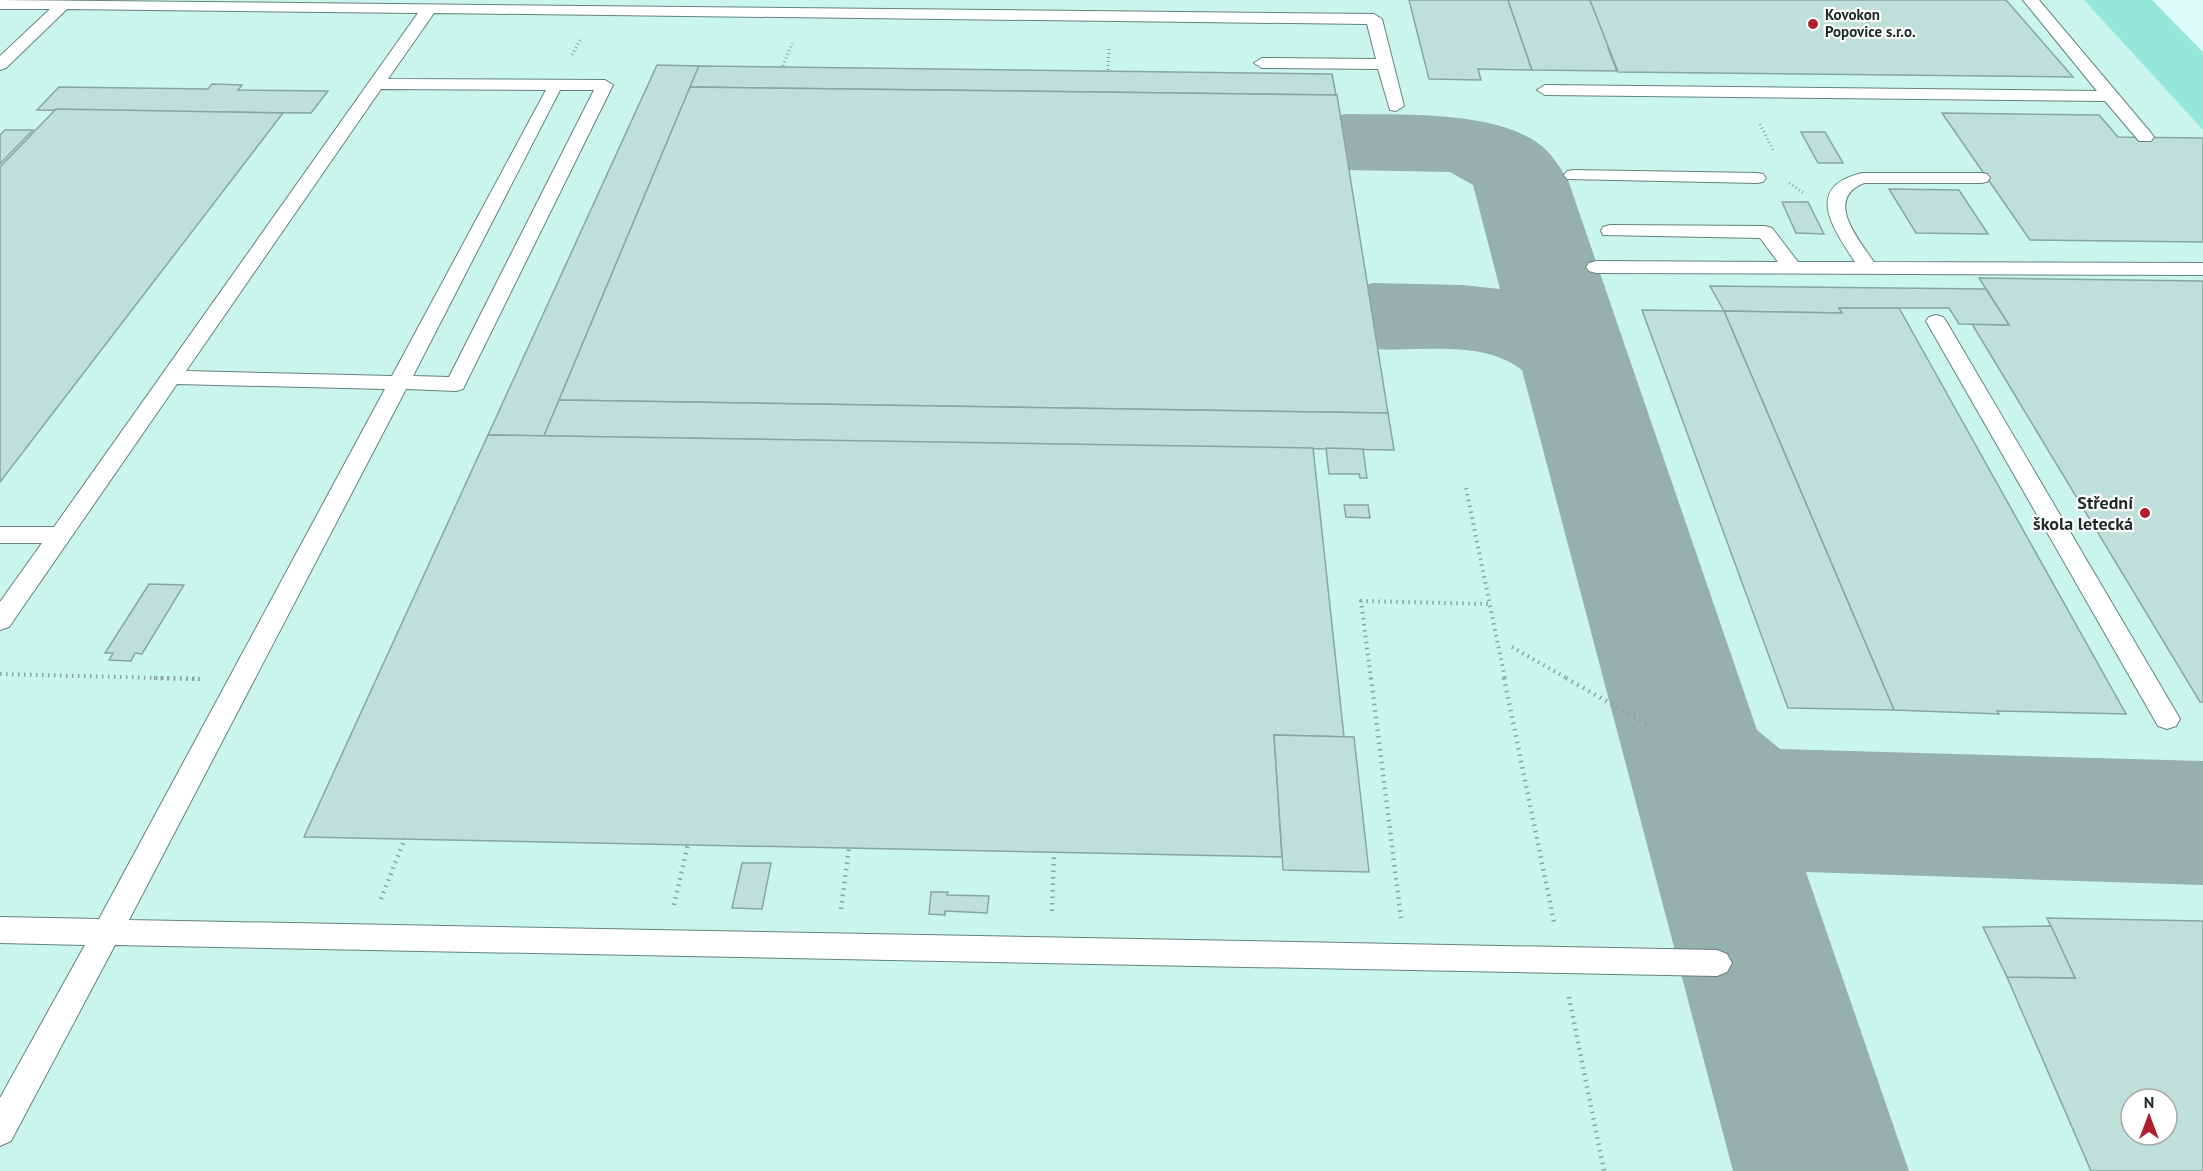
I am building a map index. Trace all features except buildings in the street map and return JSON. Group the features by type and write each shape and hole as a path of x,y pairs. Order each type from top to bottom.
{"lane":[{"path":"1276,0 1279,18"},
{"path":"2031,0 2145,137"},
{"path":"0,65 65,2"},
{"path":"0,4 65,2 429,9 520,5 586,10 988,7 1279,18 1374,19 1396,106"},
{"path":"0,621 429,9"},
{"path":"1262,63 1386,64"},
{"path":"173,377 456,384 605,85 555,87 378,84"},
{"path":"0,1130 241,681 555,87"},
{"path":"1545,90 2110,96"},
{"path":"1573,175 1757,178"},
{"path":"1868,268 1835,213 1834,200 1838,190 1850,181 1862,178 1981,178"},
{"path":"1610,231 1764,232 1792,268"},
{"path":"1596,267 2203,269"},
{"path":"1936,321 2167,719"},
{"path":"0,535 61,536"},
{"path":"0,930 1717,963"}],"path":[{"path":"555,87 591,18 586,10"},
{"path":"1466,488 1605,1171"},
{"path":"1406,957 1361,601 1489,604"},
{"path":"1512,646 1650,726"},
{"path":"0,674 241,681"},
{"path":"367,937 405,838"},
{"path":"665,942 688,844"},
{"path":"835,946 849,848"},
{"path":"1051,950 1054,852"}],"shaded area":[{"path":"0,0 2084,0 2203,130 2203,1171 0,1171"}],"green space":[{"path":"2084,0 2152,0 2203,52 2203,130"}],"taxiway":[{"path":"1345,142 1461,146 1480,151 1499,160 1507,165 1520,180 1821,1171"},
{"path":"1373,316 1485,319 1507,323 1547,337 1573,356"},
{"path":"1695,755 1709,775 1726,790 1736,797 1769,810 2203,823"}],"place":[{"name":"Kovokon Popovice s.r.o.","path":"1813,24"},
{"name":"Střední škola letecká","path":"2145,513"}]}
